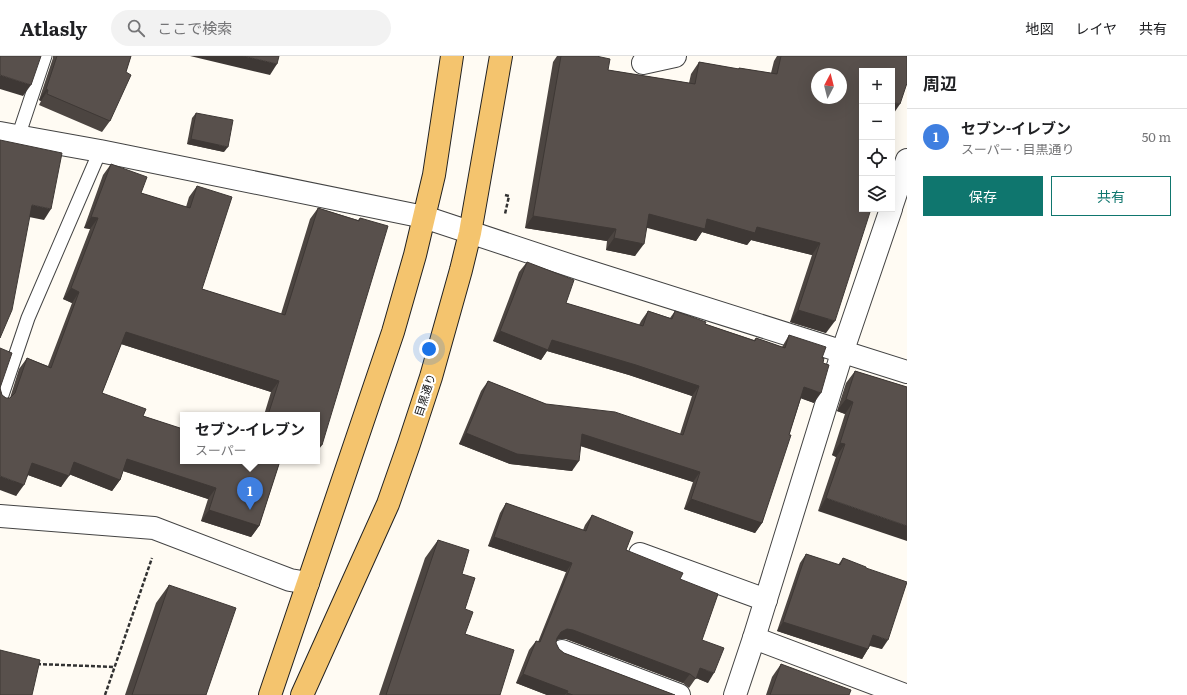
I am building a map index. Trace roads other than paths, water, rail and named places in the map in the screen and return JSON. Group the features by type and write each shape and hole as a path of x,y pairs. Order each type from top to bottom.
{"main road":[{"path":"270,695 393,332 415,255 434,175 452,56"},
{"name":"目黒通り","path":"302,695 390,496 431,377 470,233 501,56"}],"street":[{"path":"643,63 675,56"},
{"path":"9,135 100,151 424,217 470,233 501,241 588,271 843,350 907,372"},
{"path":"895,196 907,160"},
{"path":"735,695 766,600 843,350 890,212"},
{"path":"0,516 154,528 290,580 308,583"},
{"path":"640,554 766,600"},
{"path":"754,638 905,695"},
{"path":"562,651 679,695"}],"lane":[{"path":"9,135 45,56"},
{"path":"0,401 28,318 100,151"}],"place":[{"name":"セブン-イレブン","path":"250,510"}]}
